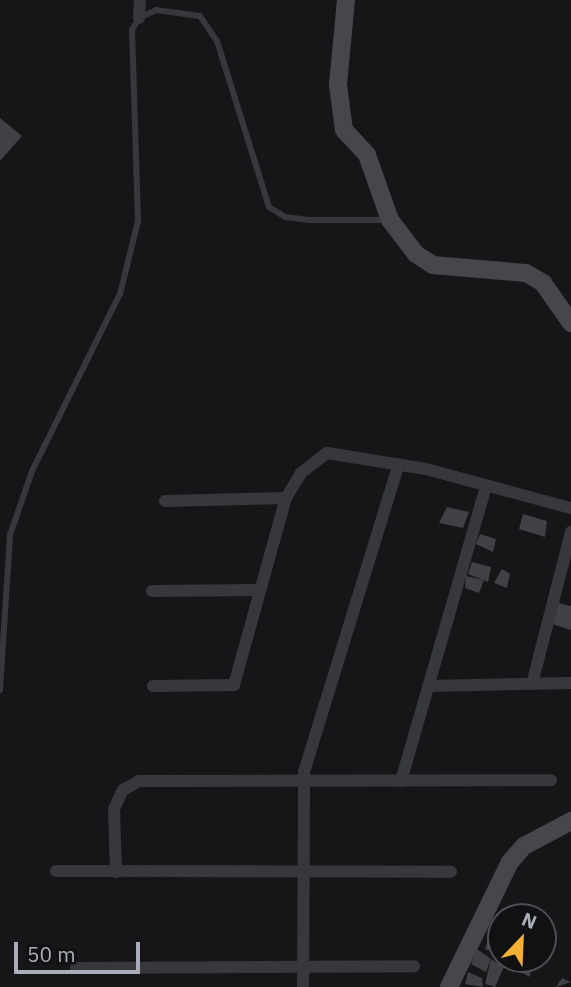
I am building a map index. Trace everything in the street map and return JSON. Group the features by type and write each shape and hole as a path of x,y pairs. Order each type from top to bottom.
{"main road":[{"path":"346,0 338,85 344,130 367,155 390,220 416,254 433,265 526,273 543,283 571,323"},
{"path":"449,987 510,862 524,846 571,821"}],"street":[{"path":"139,18 140,0"},
{"path":"153,686 234,685 286,498 301,473 327,453 399,464 571,508"},
{"path":"303,987 304,783 399,464"},
{"path":"401,781 486,486"},
{"path":"165,501 286,498"},
{"path":"532,684 571,532"},
{"path":"152,591 260,590"},
{"path":"428,686 571,682"},
{"path":"116,872 114,809 130,784 551,780"},
{"path":"56,871 451,872"},
{"path":"76,968 414,966"}],"lane":[{"path":"0,690 10,535 32,471 120,294 138,221 132,30 139,18 156,10 200,16 217,41 269,207 285,218 390,220"}],"building":[{"path":"0,118 22,136 0,161"},
{"path":"447,507 469,512 463,528 439,523"},
{"path":"523,514 547,521 545,537 519,529"},
{"path":"480,534 496,539 493,552 476,544"},
{"path":"472,562 491,567 488,582 468,574"},
{"path":"502,569 510,574 507,588 494,583"},
{"path":"466,576 484,580 479,593 465,588"},
{"path":"558,603 571,606 571,630 552,624"},
{"path":"477,949 487,956 486,972 471,964"},
{"path":"468,972 482,978 483,987 465,984"},
{"path":"488,973 501,973 495,987 485,984"},
{"path":"562,978 571,982 556,987"}]}
